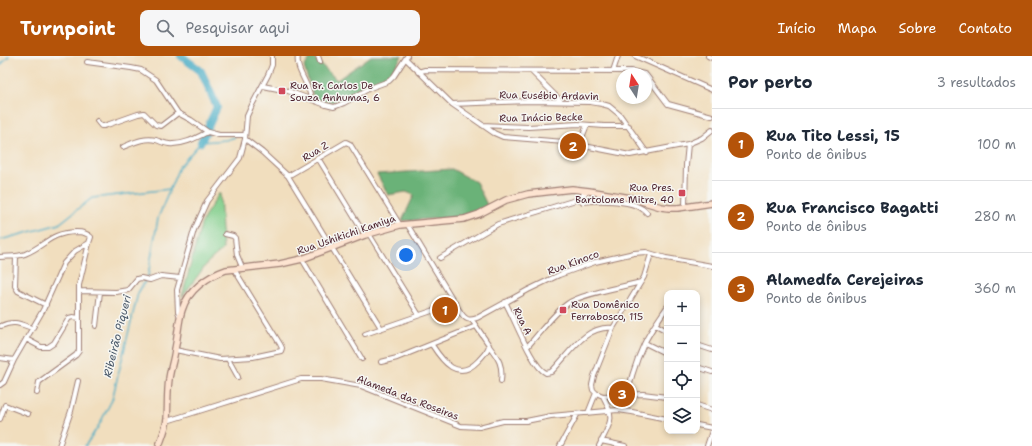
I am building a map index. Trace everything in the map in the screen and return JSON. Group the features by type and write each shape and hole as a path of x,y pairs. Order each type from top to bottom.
{"main road":[{"name":"Rua Ushikichi Kamiya","path":"159,446 166,421 169,378 180,316 186,301 198,287 218,273 234,268 280,264 302,259 367,234 400,225 464,220 506,200 528,194 572,189 631,198 661,207 678,208 712,203"}],"street":[{"path":"180,316 176,297 194,230 203,208 240,158 249,110 264,86 270,69 272,56"},
{"path":"298,56 298,66 309,88 311,99"},
{"path":"318,56 320,62"},
{"path":"612,71 618,56"},
{"path":"635,56 712,90"},
{"path":"708,56 712,58"},
{"path":"264,86 288,90 331,107 338,106 370,88 389,81 406,58 418,72 452,104 482,125 503,137 579,145 630,155 647,153 688,144 702,138 712,130"},
{"path":"87,62 131,68 145,73 156,80 178,113 208,132 219,135 245,137 262,152 288,176 381,328"},
{"path":"418,72 425,70 616,71"},
{"path":"531,71 561,102"},
{"path":"652,83 668,104 712,116"},
{"name":"Rua Eusébio Ardavin","path":"452,104 483,102 590,102 605,105 620,115 647,153"},
{"path":"97,121 101,126 104,126 144,113 156,125 161,126 178,113"},
{"path":"579,145 587,124"},
{"name":"Rua Inácio Becke","path":"482,125 528,127 587,124 629,126"},
{"path":"123,147 136,141 146,139 170,144 180,143 208,132"},
{"name":"Rua Z","path":"288,176 346,142 350,144 400,225"},
{"path":"685,207 688,144"},
{"path":"318,158 419,315"},
{"path":"440,258 498,224 579,199 587,191"},
{"path":"579,199 583,202 601,200 627,204 641,208 647,213"},
{"path":"407,224 464,317 472,320 499,358 501,365 501,381"},
{"path":"0,257 16,257 31,251 50,238 65,232 80,232 88,234 91,237 80,281 79,351 76,355 39,382 37,393"},
{"path":"225,234 234,236 236,255 242,267"},
{"path":"0,385 4,382 14,360 46,305 64,263 75,251 89,243"},
{"name":"Rua Kinoco","path":"472,320 540,283 583,266 634,253 641,252 680,261 712,266"},
{"path":"651,254 646,272 641,282 613,328 592,381 592,387 596,393 603,396 643,394 664,397"},
{"path":"16,257 15,286 18,291 46,305"},
{"path":"302,259 362,359"},
{"path":"175,350 209,358 228,359 253,357 280,352 282,349 280,344 234,268"},
{"path":"79,291 100,292 128,290 136,279 142,278 150,280 161,276 180,278"},
{"path":"527,347 558,313 571,302 641,282"},
{"path":"96,326 100,292"},
{"name":"Rua A","path":"504,302 540,369 548,373 554,370 585,336 597,330 613,328"},
{"path":"365,334 455,303"},
{"path":"624,411 629,384 645,343 664,312"},
{"path":"26,339 42,347 48,348 54,343 69,318 73,316 79,318"},
{"path":"1,326 15,322 32,328"},
{"path":"656,325 664,329"},
{"path":"381,362 397,358 432,345 476,326"},
{"path":"645,343 664,352"},
{"path":"432,345 445,364 451,368 459,370 472,366 487,351 489,345"},
{"path":"700,346 712,350"},
{"path":"0,358 14,360"},
{"path":"228,359 238,377"},
{"path":"700,368 712,372"},
{"name":"Alameda das Roseiras","path":"166,421 291,381 310,378 347,382 361,386 466,427 479,427 503,422 526,421 551,416 610,411"},
{"path":"59,446 71,411 78,381"},
{"path":"588,414 596,393"},
{"path":"599,446 611,422 610,411 603,396"},
{"path":"0,419 6,405 28,414"},
{"path":"700,406 712,410"},
{"path":"610,411 624,411 664,418"},
{"path":"560,446 577,415"},
{"path":"700,426 712,428"},
{"path":"707,446 712,431"},
{"path":"601,441 625,446"}],"green space":[{"path":"312,56 337,80 371,56 402,56 391,74 333,102 314,99 304,67"},
{"path":"452,169 476,182 489,209 460,217 402,221 414,195 406,192 388,195 377,174"},
{"path":"220,192 223,249 208,262 182,297 201,225"}],"waterway":[{"path":"0,66 9,56"},
{"name":"Ribeirão Piqueri","path":"181,56 201,71 217,107 201,142"},
{"name":"Ribeirão Piqueri","path":"85,446 98,427 112,400 138,293 148,276 158,218 179,167 201,142 226,140 235,137"},
{"path":"0,240 59,224 92,198 170,189"}],"place":[{"name":"Rua Br. Carlos De Souza Anhumas, 6","path":"282,91"},
{"name":"Rua Francisco Bagatti","path":"573,146"},
{"name":"Rua Pres. Bartolome Mitre, 40","path":"682,193"},
{"name":"Rua Tito Lessi, 15","path":"445,310"},
{"name":"Rua Domênico Ferrabosco, 115","path":"563,310"},
{"name":"Alamedfa Cerejeiras","path":"622,394"}]}
